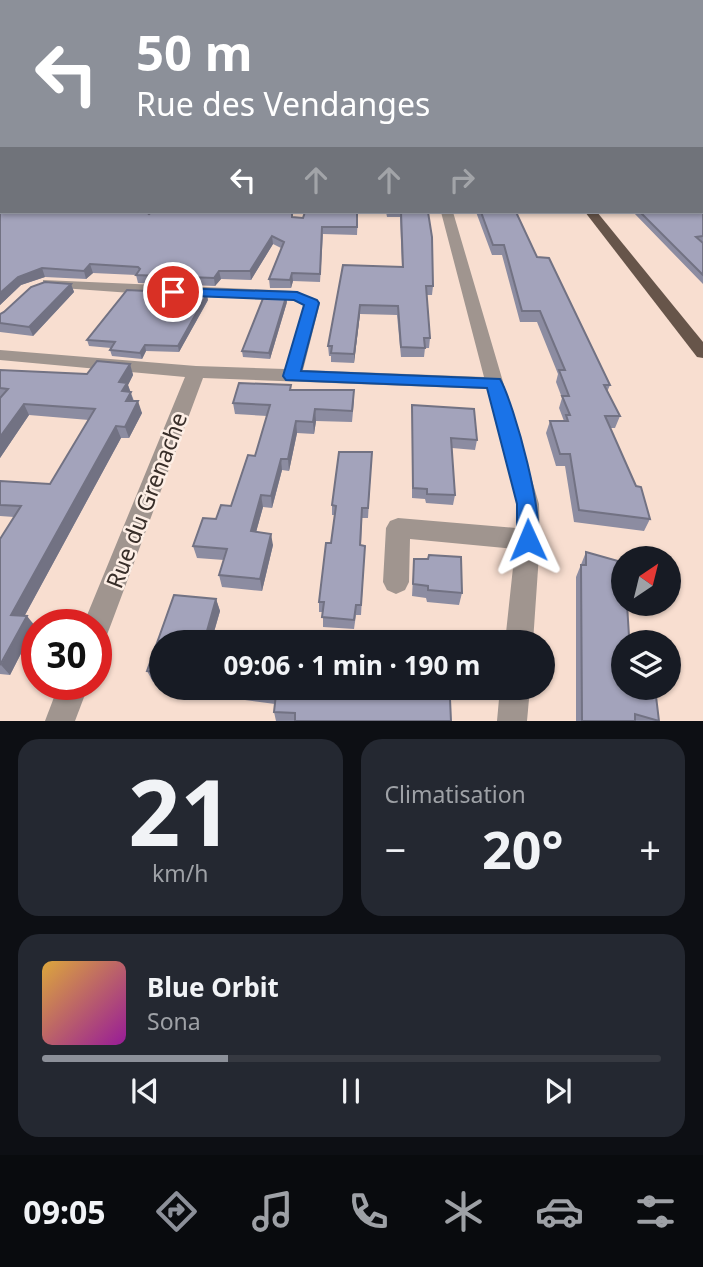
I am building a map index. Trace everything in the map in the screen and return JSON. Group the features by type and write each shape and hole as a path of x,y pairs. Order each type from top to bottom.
{"main road":[{"path":"593,214 703,353"},
{"path":"605,214 703,334"}],"street":[{"path":"448,214 528,504 528,540 520,630"},
{"path":"37,287 46,283 173,292 297,296 312,303 292,376"},
{"path":"0,355 196,372 494,383"},
{"name":"Rue du Grenache","path":"103,609 196,372"},
{"path":"396,582 398,528 528,540"},
{"path":"60,721 68,700"},
{"path":"512,721 514,700"}],"building":[{"path":"0,214 292,214 292,217 303,218 304,214 357,214 357,227 322,227 320,274 292,273 290,280 269,279 284,242 272,236 250,271 219,271 214,278 136,275 140,269 138,267 90,264 84,271 42,268 18,277 0,293"},
{"path":"401,214 428,214 432,237 433,286 426,286 430,338 424,338 425,348 401,347 398,306 360,305 354,354 331,353 332,346 328,346 343,265 403,267"},
{"path":"482,214 517,214 537,257 549,258 610,385 604,385 620,416 605,416 636,486 641,487 650,519 579,510 570,454 560,454 550,421 568,421 566,415 570,415 562,396 569,396 559,370 565,370 540,311 522,311 504,245 493,245"},
{"path":"642,214 703,214 703,236 696,237 703,243 703,275"},
{"path":"45,282 71,284 29,327 0,323 0,314 31,287"},
{"path":"127,290 207,294 178,346 145,345 140,353 110,350 115,342 87,340"},
{"path":"264,296 286,297 269,353 242,351"},
{"path":"97,361 130,364 119,382 127,383 122,391 131,392 126,401 138,401 125,427 116,426 11,615 21,616 21,627 0,665 0,539 21,506 0,505 0,481 50,484 95,409 24,404 0,437 0,398 8,389 0,388 0,370 87,374"},
{"path":"239,383 291,385 290,390 354,390 352,411 315,409 313,422 296,421 288,459 281,459 271,496 261,495 251,531 271,534 260,579 219,575 227,549 193,546 203,518 216,519 221,505 231,506 248,455 255,456 270,405 233,403"},
{"path":"412,405 474,409 477,440 451,438 455,495 427,494 427,489 413,488"},
{"path":"339,452 372,452 368,508 362,508 360,545 365,546 361,605 356,605 354,620 322,617 324,602 319,602 326,543 331,543 336,506 332,505"},
{"path":"586,552 611,559 611,616 628,616 629,630 611,630 611,700 656,700 659,721 635,714 635,721 582,721 581,565 586,565"},
{"path":"429,555 461,557 462,593 428,590 428,586 413,584 414,559 428,559"},
{"path":"174,595 216,599 207,630 162,630"},
{"path":"275,700 450,700 451,721 295,721 295,713 274,712"}],"route":[{"path":"173,292 297,296 312,303 292,376 494,383 528,504 528,540"}]}
